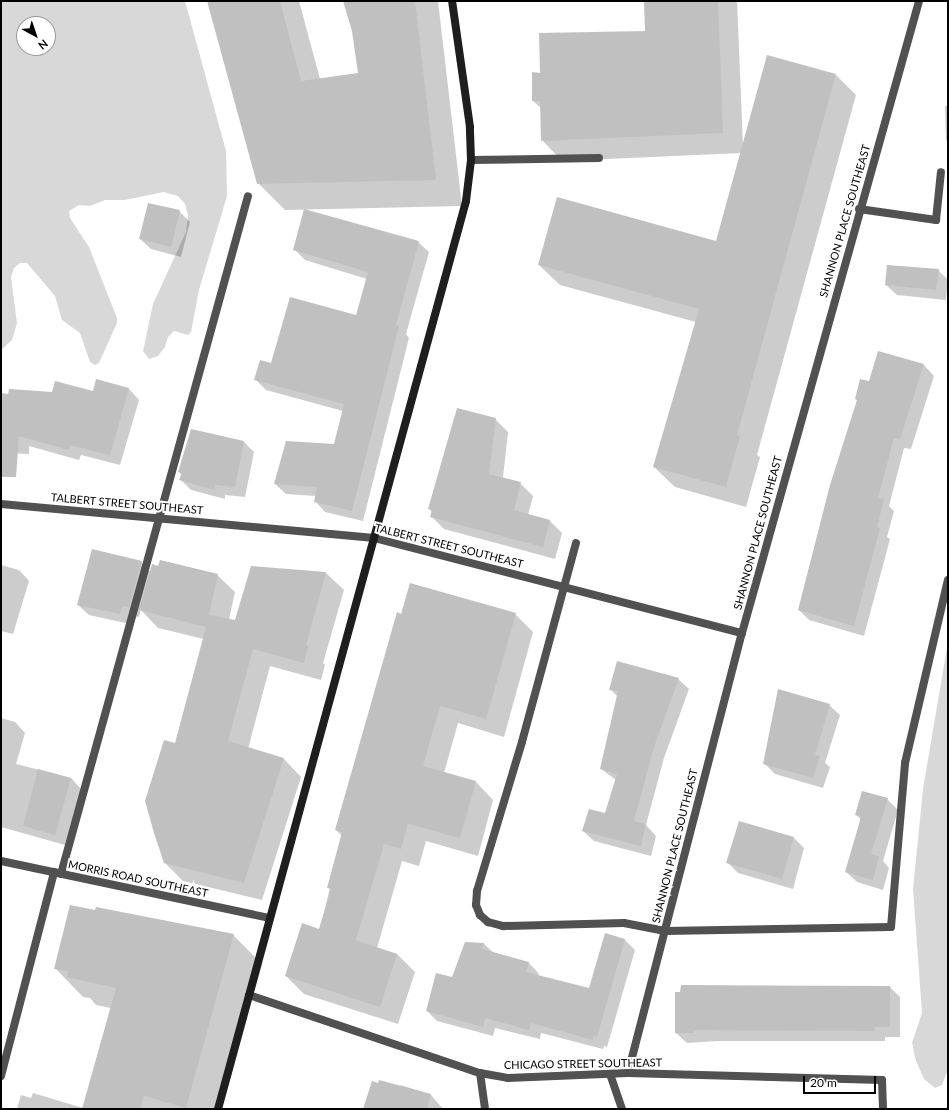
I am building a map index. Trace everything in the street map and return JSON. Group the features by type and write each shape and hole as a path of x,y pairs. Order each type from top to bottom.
{"main road":[{"path":"218,1109 466,201 471,160 470,127 452,1"}],"street":[{"name":"SHANNON PLACE SOUTHEAST","path":"628,1073 742,633 859,209 919,1"},
{"path":"471,160 599,158"},
{"path":"859,209 936,220 941,172"},
{"path":"1,1076 248,196"},
{"name":"TALBERT STREET SOUTHEAST","path":"1,504 158,517 374,538 742,633"},
{"path":"576,543 522,742 477,891 476,905 480,915 488,922 503,926 624,923 665,931 891,927 905,763 948,580"},
{"name":"MORRIS ROAD SOUTHEAST","path":"1,861 270,918"},
{"name":"CHICAGO STREET SOUTHEAST","path":"249,995 480,1073 508,1078 628,1073 882,1080 883,1109"},
{"path":"480,1073 485,1109"},
{"path":"610,1074 622,1109"}],"shaded area":[{"path":"1,1 185,1 226,151 227,196 199,290 191,332 188,335 174,331 168,337 165,347 158,356 149,359 143,351 153,304 186,232 188,215 185,204 178,196 164,192 125,200 105,200 90,206 79,205 69,211 70,218 89,247 117,318 117,323 99,363 95,365 90,362 80,333 62,320 55,296 27,263 20,263 14,268 11,277 17,323 12,340 1,350"},
{"path":"948,642 948,1069 942,1085 935,1088 924,1079 916,1061 912,1043 922,1013 913,889 923,789"}],"building":[{"path":"207,1 280,1 301,81 358,73 352,31 343,1 415,1 436,180 257,184"},
{"path":"644,1 718,1 723,133 541,141 540,101 532,101 532,72 540,73 539,33 645,31"},
{"path":"767,55 836,74 737,435 740,436 726,487 653,467 699,309 538,265 557,197 716,241"},
{"path":"148,203 180,210 171,247 139,239"},
{"path":"304,209 419,241 396,325 399,326 352,511 314,502 317,487 274,484 286,441 334,444 344,404 254,380 260,360 271,363 290,297 356,315 368,272 293,250"},
{"path":"887,265 939,269 936,290 885,285"},
{"path":"878,351 924,364 900,439 894,438 878,498 884,499 877,527 880,528 854,626 798,610 830,485 857,400 855,399 860,379 869,381"},
{"path":"96,379 129,388 110,455 70,445 69,450 19,436 16,477 1,477 1,393 8,394 9,389 52,392 55,381 93,391"},
{"path":"457,408 496,418 489,474 521,482 514,510 550,520 543,547 430,517 432,510 428,509"},
{"path":"191,429 244,441 235,487 215,485 215,490 179,480 182,473 178,472"},
{"path":"92,549 142,561 129,607 122,606 120,614 77,605"},
{"path":"160,560 218,574 209,615 235,620 251,566 326,572 306,645 308,646 304,663 253,649 228,741 284,758 244,883 164,863 145,801 164,740 175,743 206,627 139,610 152,564 158,566"},
{"path":"410,583 516,613 486,719 440,706 423,766 476,781 460,838 408,824 401,849 384,844 356,940 397,954 380,1007 285,976 302,923 319,929 331,889 327,888 342,832 335,830 397,612 401,614"},
{"path":"617,661 679,678 654,747 634,821 646,824 641,846 582,831 589,809 605,813 617,774 600,769 618,691 609,690"},
{"path":"778,689 830,704 815,755 820,756 813,778 763,764"},
{"path":"38,769 71,778 55,835 23,826"},
{"path":"862,791 888,798 871,854 879,856 873,880 845,872 861,817 855,815"},
{"path":"739,821 794,837 782,879 726,863"},
{"path":"70,905 95,910 96,907 234,934 186,1108 144,1096 140,1109 82,1109 116,988 67,977 68,971 54,969"},
{"path":"605,933 625,939 597,1037 593,1036 593,1040 531,1023 529,1030 485,1018 483,1027 426,1011 436,973 452,977 465,942 484,943 482,949 529,962 526,972 589,988"},
{"path":"681,985 890,986 890,1027 874,1027 875,1031 694,1030 694,1033 675,1033 675,992 680,992"},
{"path":"379,1080 431,1094 427,1109 363,1109 372,1081 378,1083"}]}
